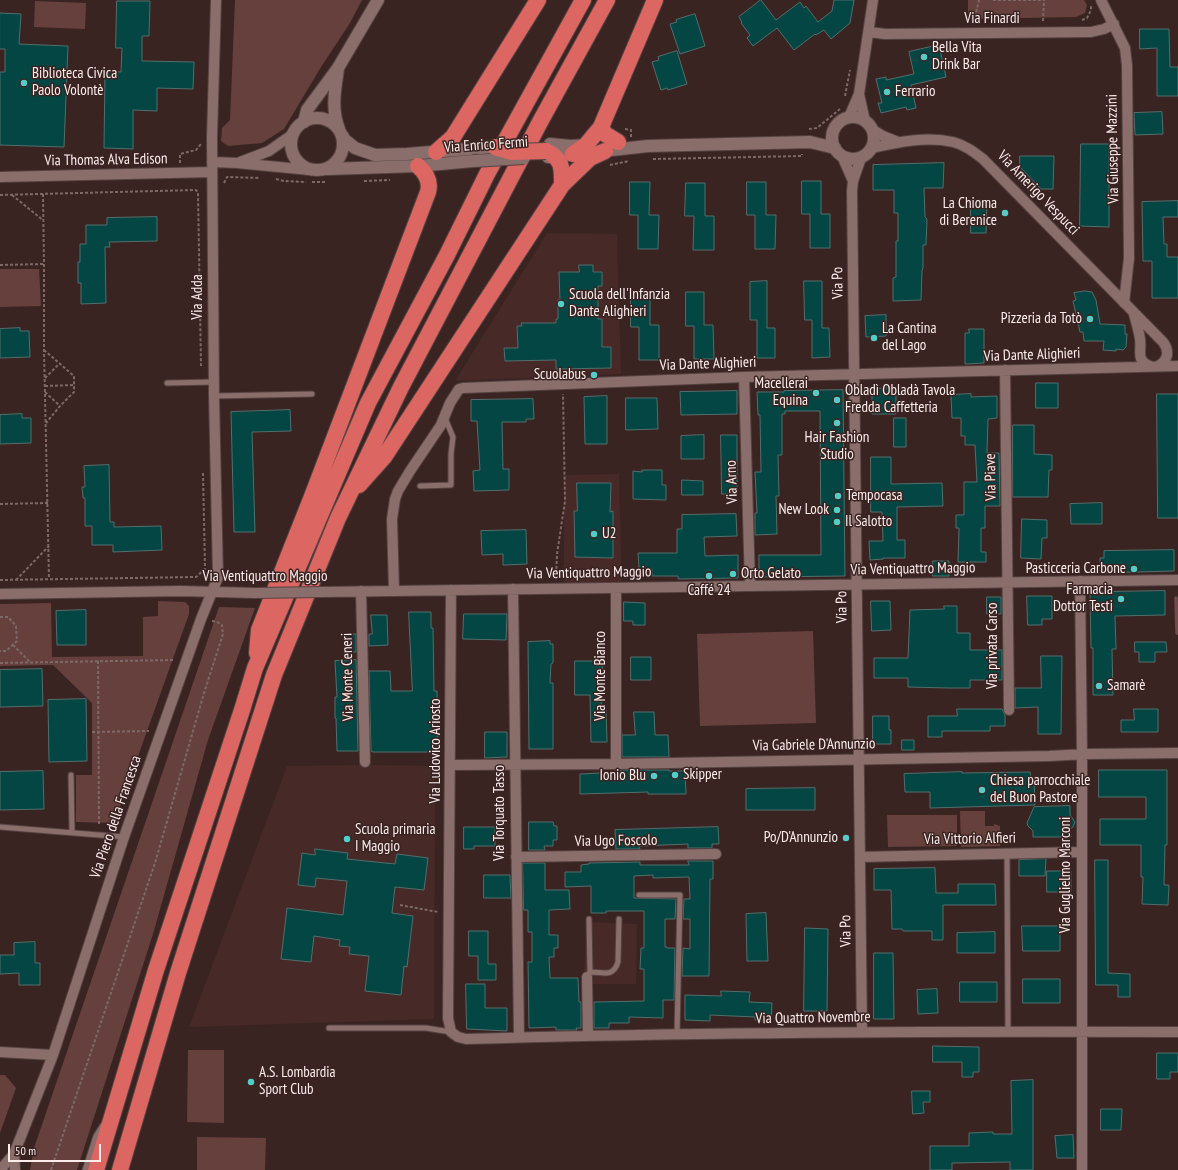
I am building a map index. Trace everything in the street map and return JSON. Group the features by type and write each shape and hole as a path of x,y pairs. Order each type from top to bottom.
{"highway":[{"path":"436,152 453,137 538,0"},
{"path":"96,1170 156,970 255,668 368,403 447,255 487,174 583,0"},
{"path":"120,1170 178,973 274,675 347,498 404,380 606,0"},
{"path":"573,154 586,145 601,127 655,0"},
{"path":"347,498 384,457 562,184 590,158 612,146 601,127"},
{"path":"488,147 512,152 548,152 559,160 562,167 562,184"},
{"path":"255,668 259,630 313,494 428,192 428,179 418,166"}],"street":[{"name":"Via Adda","path":"212,592 218,577 214,396 212,167 216,0"},
{"path":"304,122 307,110 338,68 378,0"},
{"path":"859,94 835,127 832,134 832,142 838,152 848,159 861,158 865,156 872,148 874,136 869,126 859,94 873,0"},
{"name":"Via Giuseppe Mazzini","path":"1101,0 1125,48 1127,66 1129,258 1124,303"},
{"name":"Via Finardi","path":"869,32 886,34 1091,32 1104,29 1114,24"},
{"path":"236,163 320,171 326,170 335,164 341,156 344,145 335,117 333,102 338,68"},
{"path":"846,112 860,118 869,126"},
{"path":"310,170 295,159 291,147 293,134 297,127 304,122 316,118 323,119 334,124 340,132"},
{"name":"Via Amerigo Vespucci","path":"869,126 883,136 898,142"},
{"name":"Via Enrico Fermi","path":"806,143 825,136 835,127"},
{"name":"Via Enrico Fermi","path":"340,132 345,140 356,148 375,155 436,152 488,147"},
{"path":"212,167 236,163 269,151 293,134"},
{"name":"Via Amerigo Vespucci","path":"872,148 898,142 934,140 954,143 973,151 994,168 1166,346 1166,359 1154,366 1143,363 1140,356 1140,339 1134,314"},
{"name":"Via Enrico Fermi","path":"326,170 418,166 473,161 548,152 570,146 586,145 648,146 806,143 838,152"},
{"name":"Via Enrico Fermi","path":"548,152 573,154 612,146"},
{"name":"Via Po","path":"838,152 853,181"},
{"name":"Via Po","path":"861,158 853,181 862,1032"},
{"name":"Via Thomas Alva Edison","path":"0,177 180,173 212,167"},
{"name":"Via Dante Alighieri","path":"394,590 392,519 395,499 398,491 445,418 450,403 459,389 744,377 1178,366"},
{"name":"Via Piave","path":"1005,370 1008,582"},
{"name":"Via Arno","path":"744,377 750,586"},
{"name":"Via Ventiquattro Maggio","path":"0,594 180,591 255,593 1178,580"},
{"name":"Via Guglielmo Marconi","path":"1080,581 1082,754 1082,1170"},
{"name":"Via privata Carso","path":"1008,582 1009,710"},
{"name":"Via Monte Bianco","path":"616,588 616,764"},
{"name":"Via Torquato Tasso","path":"513,589 519,1037"},
{"name":"Via Ludovico Ariosto","path":"451,590 448,1018 451,1032"},
{"name":"Via Monte Ceneri","path":"361,591 365,762"},
{"name":"Via Piero della Francesca","path":"14,1154 53,1055 124,837 201,619 212,592"},
{"name":"Via Gabriele D'Annunzio","path":"450,766 1178,753"},
{"name":"Via Vittorio Alfieri","path":"860,857 1081,852"},
{"name":"Via Ugo Foscolo","path":"516,857 716,854"},
{"path":"588,974 588,1035"},
{"name":"Via Quattro Novembre","path":"451,1032 462,1039 588,1035 862,1032 1178,1032"},
{"path":"0,1052 53,1055"},
{"path":"0,1170 14,1154"},
{"path":"14,1154 15,1170"}],"lane":[{"path":"167,383 214,382"},
{"path":"214,396 312,394"},
{"path":"420,486 451,485 451,454 453,439 445,418"},
{"path":"71,775 72,832"},
{"path":"0,827 124,837"},
{"path":"1007,853 1008,1032"},
{"path":"639,896 680,895 677,1034"},
{"path":"589,920 588,974 614,972 618,962 619,919"},
{"path":"329,1028 426,1028 451,1032"},
{"path":"85,1170 96,1136 114,1107"}],"path":[{"path":"974,23 979,0"},
{"path":"993,0 1045,0 1043,33"},
{"path":"844,100 850,70"},
{"path":"646,160 802,156 806,143 801,130 817,128 846,112"},
{"path":"181,190 180,154 196,150 201,144"},
{"path":"0,195 196,190 198,193 202,382"},
{"path":"43,194 44,350 49,579"},
{"path":"12,195 44,221"},
{"path":"0,265 44,264"},
{"path":"44,350 74,376 74,392 60,406 46,424"},
{"path":"45,378 59,364"},
{"path":"45,386 74,385"},
{"path":"556,588 557,554 565,501 563,385"},
{"path":"45,392 60,406"},
{"path":"203,468 205,569"},
{"path":"0,504 48,503"},
{"path":"15,580 49,546"},
{"path":"0,580 196,577 205,569 218,568"},
{"path":"0,617 8,617 16,626 17,641 6,651 0,651"},
{"path":"51,1170 155,863 204,693 223,634 222,625 217,622 201,619"},
{"path":"13,645 31,662"},
{"path":"0,663 187,660"},
{"path":"98,661 99,834"},
{"path":"92,732 162,731"},
{"path":"400,905 449,915"}],"shaded area":[{"path":"235,0 362,0 350,23 321,67 284,129 262,143 228,146 221,141 222,128 230,120"},
{"path":"968,0 1084,0 1087,5 1085,13 1076,17 968,19"},
{"path":"35,1 86,3 85,29 34,27"},
{"name":"Scuola dell'Infanzia Dante Alighieri","path":"547,233 617,234 621,374 455,381"},
{"path":"0,269 39,269 41,306 0,307"},
{"path":"619,474 622,584 564,584 564,475"},
{"path":"158,601 185,602 189,606 189,614 114,823 76,822 76,775 92,775 92,703 53,665 0,666 0,604 51,603 52,657 143,656 143,617 158,616"},
{"path":"219,607 255,608 208,740 153,934 77,1170 30,1170 34,1148"},
{"path":"813,631 816,723 700,726 697,634"},
{"name":"Scuola primaria I Maggio","path":"287,766 435,766 434,1019 189,1027"},
{"path":"960,811 985,811 985,826 994,826 994,824 1000,826 1000,846 961,847"},
{"path":"887,815 957,815 957,846 888,847"},
{"path":"586,922 637,924 636,984 584,984"},
{"path":"188,1050 224,1050 224,1123 187,1122"},
{"path":"0,1075 5,1075 16,1088 0,1133"},
{"path":"197,1137 266,1138 265,1170 197,1170"}],"building":[{"path":"761,0 776,20 800,2 804,8 806,6 818,22 832,11 834,0 854,0 850,23 831,39 824,30 816,35 815,34 794,50 777,28 753,46 747,38 750,35 741,23 742,22 739,17"},
{"path":"117,1 150,1 149,36 142,36 142,61 194,62 193,89 157,88 157,111 133,110 133,149 104,148 105,71 121,72 122,48 116,48"},
{"path":"0,13 21,14 19,44 68,46 64,147 0,145 0,72 5,72 5,49 0,49"},
{"path":"695,14 705,46 680,54 670,24 677,22 676,20"},
{"path":"1140,29 1169,29 1170,67 1178,67 1178,96 1157,96 1157,48 1140,49"},
{"path":"939,45 946,77 911,85 916,108 907,110 906,107 881,113 878,103 882,103 876,79 886,77 886,80 914,74 909,52"},
{"path":"677,51 687,84 668,90 667,88 661,90 652,62 659,60 658,57"},
{"path":"1162,112 1163,134 1135,135 1134,113"},
{"path":"1081,144 1109,144 1109,227 1080,226"},
{"path":"1020,156 1054,156 1053,189 1041,189 1020,167"},
{"path":"944,163 943,188 924,188 925,217 927,219 926,245 923,245 921,300 893,301 893,278 896,277 898,213 894,213 894,190 873,190 873,165"},
{"path":"802,181 821,181 821,214 830,214 830,248 810,248 810,214 802,214"},
{"path":"630,182 650,182 649,215 659,215 658,249 638,249 638,215 630,215"},
{"path":"747,182 766,182 766,215 776,215 775,249 755,249 755,215 747,215"},
{"path":"686,183 705,183 705,216 714,216 714,250 693,250 694,216 685,216"},
{"path":"971,200 987,200 986,233 971,233"},
{"path":"1178,201 1178,217 1163,217 1164,244 1167,244 1167,257 1178,257 1178,298 1152,298 1152,261 1143,261 1142,202"},
{"path":"157,217 157,241 109,242 110,247 105,247 106,303 81,304 81,283 78,283 78,262 80,262 80,244 86,244 86,225 107,225 107,218"},
{"path":"579,265 593,265 593,272 602,272 602,286 598,286 598,319 602,319 602,347 611,347 611,368 556,369 556,360 505,361 504,348 518,348 517,326 522,326 521,323 556,323 556,319 558,319 558,300 560,300 559,272 579,272"},
{"path":"767,281 767,328 775,328 775,358 757,358 757,320 750,320 750,282"},
{"path":"804,281 822,281 822,328 829,328 830,357 812,358 812,320 805,320"},
{"path":"1085,291 1092,292 1096,300 1100,324 1125,325 1125,334 1127,334 1126,347 1123,350 1103,350 1104,341 1084,341 1083,332 1080,332 1073,301 1076,300 1074,293"},
{"path":"631,292 650,292 650,325 659,325 659,360 639,360 639,327 631,327"},
{"path":"686,292 704,292 704,325 713,325 714,359 694,359 694,326 686,326"},
{"path":"886,315 886,336 866,337 865,316"},
{"path":"20,328 20,331 29,331 30,357 0,358 0,329"},
{"path":"969,329 984,329 984,363 965,364 965,333 969,333"},
{"path":"1036,383 1058,383 1058,408 1036,408"},
{"path":"896,388 896,414 872,414 872,389"},
{"path":"843,390 845,576 759,577 759,555 821,555 820,411 785,411 785,414 782,414 782,455 778,455 779,496 776,496 777,534 755,535 755,513 757,513 755,472 761,472 760,415 758,415 757,392"},
{"path":"737,391 737,414 681,415 680,392"},
{"path":"971,394 971,397 997,396 997,418 988,419 987,453 999,453 1000,506 985,506 985,528 981,528 981,552 986,552 986,562 958,562 959,528 956,528 956,515 964,515 964,482 977,482 975,445 965,445 965,436 961,436 961,418 952,418 951,395"},
{"path":"1157,394 1178,394 1178,518 1158,518"},
{"path":"607,396 607,444 585,444 584,397"},
{"path":"626,398 657,398 658,429 626,430"},
{"path":"533,399 534,419 526,419 526,422 502,422 503,469 509,469 509,490 474,491 473,471 480,470 477,421 471,421 471,400"},
{"path":"290,410 291,431 252,432 255,532 234,532 231,412"},
{"path":"22,414 22,418 31,418 31,443 0,444 0,415"},
{"path":"894,418 906,418 906,447 894,447"},
{"path":"1013,425 1034,425 1034,454 1052,455 1052,470 1049,470 1048,497 1013,497"},
{"path":"704,435 704,459 681,459 681,436"},
{"path":"721,435 737,435 737,494 722,494"},
{"path":"871,457 891,457 891,484 942,483 943,506 897,507 897,540 905,540 905,558 883,558 870,560 869,541 883,541 882,512 871,512"},
{"path":"109,465 110,522 114,522 114,527 161,526 162,550 113,552 113,545 92,545 92,526 85,526 85,498 83,498 82,487 85,487 84,466"},
{"path":"642,470 662,470 662,485 666,485 666,500 633,499 633,471 642,472"},
{"path":"682,480 703,481 703,495 682,495"},
{"name":"U2","path":"577,483 611,483 610,512 613,511 613,558 575,557 574,511 577,511"},
{"path":"1102,503 1102,524 1071,524 1070,504"},
{"path":"736,514 737,536 704,537 705,556 738,555 738,578 678,579 678,576 652,576 652,569 639,569 638,553 677,553 677,529 682,529 682,515"},
{"path":"1022,519 1047,520 1047,538 1042,538 1041,559 1021,558"},
{"path":"526,530 527,564 503,565 503,554 482,555 481,531"},
{"path":"1174,550 1174,571 1100,573 1100,558 1104,558 1104,551"},
{"path":"933,561 949,561 949,576 933,576"},
{"path":"1165,591 1165,615 1115,616 1116,649 1112,649 1113,695 1093,695 1093,648 1091,648 1090,594 1101,594 1101,592"},
{"path":"1027,596 1052,596 1052,619 1042,619 1042,625 1028,625"},
{"path":"987,597 1001,597 1001,614 987,614"},
{"path":"871,601 890,601 891,630 872,631"},
{"path":"624,602 645,603 645,625 633,625 633,621 624,621"},
{"path":"944,606 957,606 957,633 970,633 970,650 1002,650 1002,680 970,680 970,688 949,688 908,687 908,678 874,678 874,658 908,658 910,610 944,609"},
{"path":"86,610 86,645 57,645 56,611"},
{"path":"409,612 431,612 431,628 433,628 434,691 437,691 438,752 373,752 371,751 369,671 390,671 391,691 412,691"},
{"path":"464,614 507,614 506,640 463,639"},
{"path":"371,615 387,615 388,645 369,646 369,634 372,634"},
{"path":"347,634 356,634 356,652 347,652"},
{"path":"550,641 550,644 553,644 553,663 551,664 550,683 553,683 553,749 529,749 528,642"},
{"path":"1135,642 1166,642 1167,652 1155,652 1155,662 1139,662 1139,652 1135,652"},
{"path":"1041,656 1062,656 1061,734 1038,734 1038,707 1015,708 1015,688 1041,688"},
{"path":"631,657 651,657 651,680 631,680"},
{"path":"356,660 358,751 337,751 335,718 335,697 337,697 335,661"},
{"path":"575,661 602,661 603,682 601,710 606,710 607,742 591,742 590,695 575,695"},
{"path":"42,669 43,706 0,707 0,670"},
{"path":"86,699 87,761 49,762 48,700"},
{"path":"957,709 1002,709 1005,715 1005,726 990,726 990,731 942,731 942,737 928,737 928,716 957,716"},
{"path":"1134,709 1158,709 1158,732 1121,732 1121,720 1134,720"},
{"path":"634,712 654,712 655,735 668,735 669,757 622,757 622,735 635,735"},
{"path":"873,716 889,716 891,744 873,744"},
{"path":"485,732 507,732 507,757 485,758"},
{"path":"902,740 914,740 914,750 902,750"},
{"path":"621,770 685,771 686,794 648,794 648,792 580,794 580,774 621,772"},
{"path":"1099,770 1167,770 1167,845 1165,845 1164,885 1169,885 1168,905 1142,904 1143,877 1141,877 1141,845 1100,845 1100,819 1146,819 1146,797 1099,797"},
{"path":"43,771 44,809 0,810 0,772"},
{"name":"Chiesa parrocchiale del Buon Pastore","path":"1030,772 1031,778 1034,777 1035,805 930,808 930,792 905,792 904,774"},
{"path":"815,788 815,810 746,810 746,789"},
{"path":"1070,806 1070,815 1075,822 1073,827 1070,829 1071,837 1033,837 1033,831 1027,823 1034,807"},
{"path":"529,822 553,822 554,826 557,826 557,840 553,840 553,846 544,846 545,850 529,850"},
{"path":"464,827 495,827 495,846 474,846 474,849 464,849"},
{"path":"718,827 719,844 712,844 712,848 688,848 688,844 639,846 640,849 616,849 615,830"},
{"path":"315,849 348,853 347,859 395,864 397,854 428,858 424,890 395,887 392,913 413,916 407,967 404,966 401,995 365,991 369,956 349,954 350,947 339,946 340,940 314,936 311,962 281,959 287,908 343,915 347,881 316,878 315,887 298,885 302,853 315,855"},
{"path":"1046,859 1045,876 1019,876 1019,860"},
{"path":"1095,860 1108,860 1108,973 1130,974 1130,997 1118,997 1118,985 1096,985"},
{"path":"688,861 713,861 713,879 710,879 709,976 682,976 683,948 690,949 690,919 683,919 684,899 690,899 689,877 653,878 653,875 634,876 634,898 676,899 675,919 665,919 665,947 675,948 674,1000 663,1000 663,1018 629,1017 629,1023 609,1023 609,1028 594,1028 594,1002 644,1001 644,969 640,969 641,948 644,948 644,911 606,911 606,913 591,913 591,886 565,887 565,872 581,872 581,865 589,863 640,862 640,865 689,865"},
{"path":"523,863 545,863 545,890 569,890 570,909 549,910 549,935 558,935 558,948 554,948 554,957 549,957 550,978 578,978 579,1002 581,1002 581,1028 576,1028 577,1030 556,1030 556,1027 529,1028 528,962 532,962 532,932 528,932 528,910 524,910"},
{"path":"935,868 936,893 958,893 958,884 995,884 996,905 943,905 943,940 932,940 932,931 903,931 902,929 892,929 891,890 874,890 874,869"},
{"path":"1047,871 1071,871 1071,892 1047,892"},
{"path":"484,875 510,875 511,898 484,898"},
{"path":"766,913 768,961 747,961 746,914"},
{"path":"1022,926 1060,926 1060,951 1023,951"},
{"path":"805,928 828,929 827,1011 804,1011"},
{"path":"469,931 488,931 488,964 496,964 496,980 478,980 478,956 469,956"},
{"path":"995,932 995,953 957,953 957,933"},
{"path":"35,942 35,963 40,963 40,985 19,985 19,973 0,974 0,955 14,955 14,943"},
{"path":"874,953 893,953 894,1019 874,1019"},
{"path":"1023,979 1060,979 1060,1003 1023,1003"},
{"path":"960,982 997,982 997,1002 960,1002"},
{"path":"466,984 485,984 485,1008 507,1008 507,1031 467,1029"},
{"path":"937,989 938,1013 918,1014 917,990"},
{"path":"721,991 750,992 749,1002 772,1003 771,1022 755,1020 755,1017 710,1015 710,1021 685,1020 685,995 721,996"},
{"path":"933,1046 979,1047 979,1072 973,1072 973,1077 962,1077 962,1062 933,1062"},
{"path":"1157,1053 1178,1053 1178,1072 1170,1072 1170,1079 1157,1079"},
{"path":"1033,1080 1033,1170 1010,1170 1010,1162 952,1163 952,1170 930,1170 930,1146 969,1146 969,1133 993,1132 993,1134 1012,1134 1011,1081"},
{"path":"912,1091 930,1091 930,1102 923,1102 924,1113 913,1114"},
{"path":"1101,1109 1122,1109 1121,1130 1101,1130"},
{"path":"1073,1135 1074,1158 1057,1158 1055,1136"}],"waterway":[{"path":"1176,598 1178,633"}],"place":[{"name":"Bella Vita Drink Bar","path":"924,57"},
{"name":"Biblioteca Civica Paolo Volontè","path":"24,83"},
{"name":"Ferrario","path":"887,92"},
{"name":"La Chioma di Berenice","path":"1005,213"},
{"name":"Scuola dell'Infanzia Dante Alighieri","path":"561,304"},
{"name":"Pizzeria da Totò","path":"1090,319"},
{"name":"La Cantina del Lago","path":"874,338"},
{"name":"Scuolabus","path":"594,375"},
{"name":"Macellerai Equina","path":"816,393"},
{"name":"Obladì Obladà Tavola Fredda Caffetteria","path":"837,400"},
{"name":"Hair Fashion Studio","path":"837,423"},
{"name":"Tempocasa","path":"838,496"},
{"name":"New Look","path":"837,510"},
{"name":"Il Salotto","path":"837,522"},
{"name":"U2","path":"594,534"},
{"name":"Pasticceria Carbone","path":"1134,569"},
{"name":"Orto Gelato","path":"733,574"},
{"name":"Caffé 24","path":"709,576"},
{"name":"Farmacia Dottor Testi","path":"1121,599"},
{"name":"Samarè","path":"1099,686"},
{"name":"Skipper","path":"675,775"},
{"name":"Ionio Blu","path":"654,776"},
{"name":"Chiesa parrocchiale del Buon Pastore","path":"982,790"},
{"name":"Po/D'Annunzio","path":"846,838"},
{"name":"Scuola primaria I Maggio","path":"347,839"},
{"name":"A.S. Lombardia Sport Club","path":"251,1082"}]}
